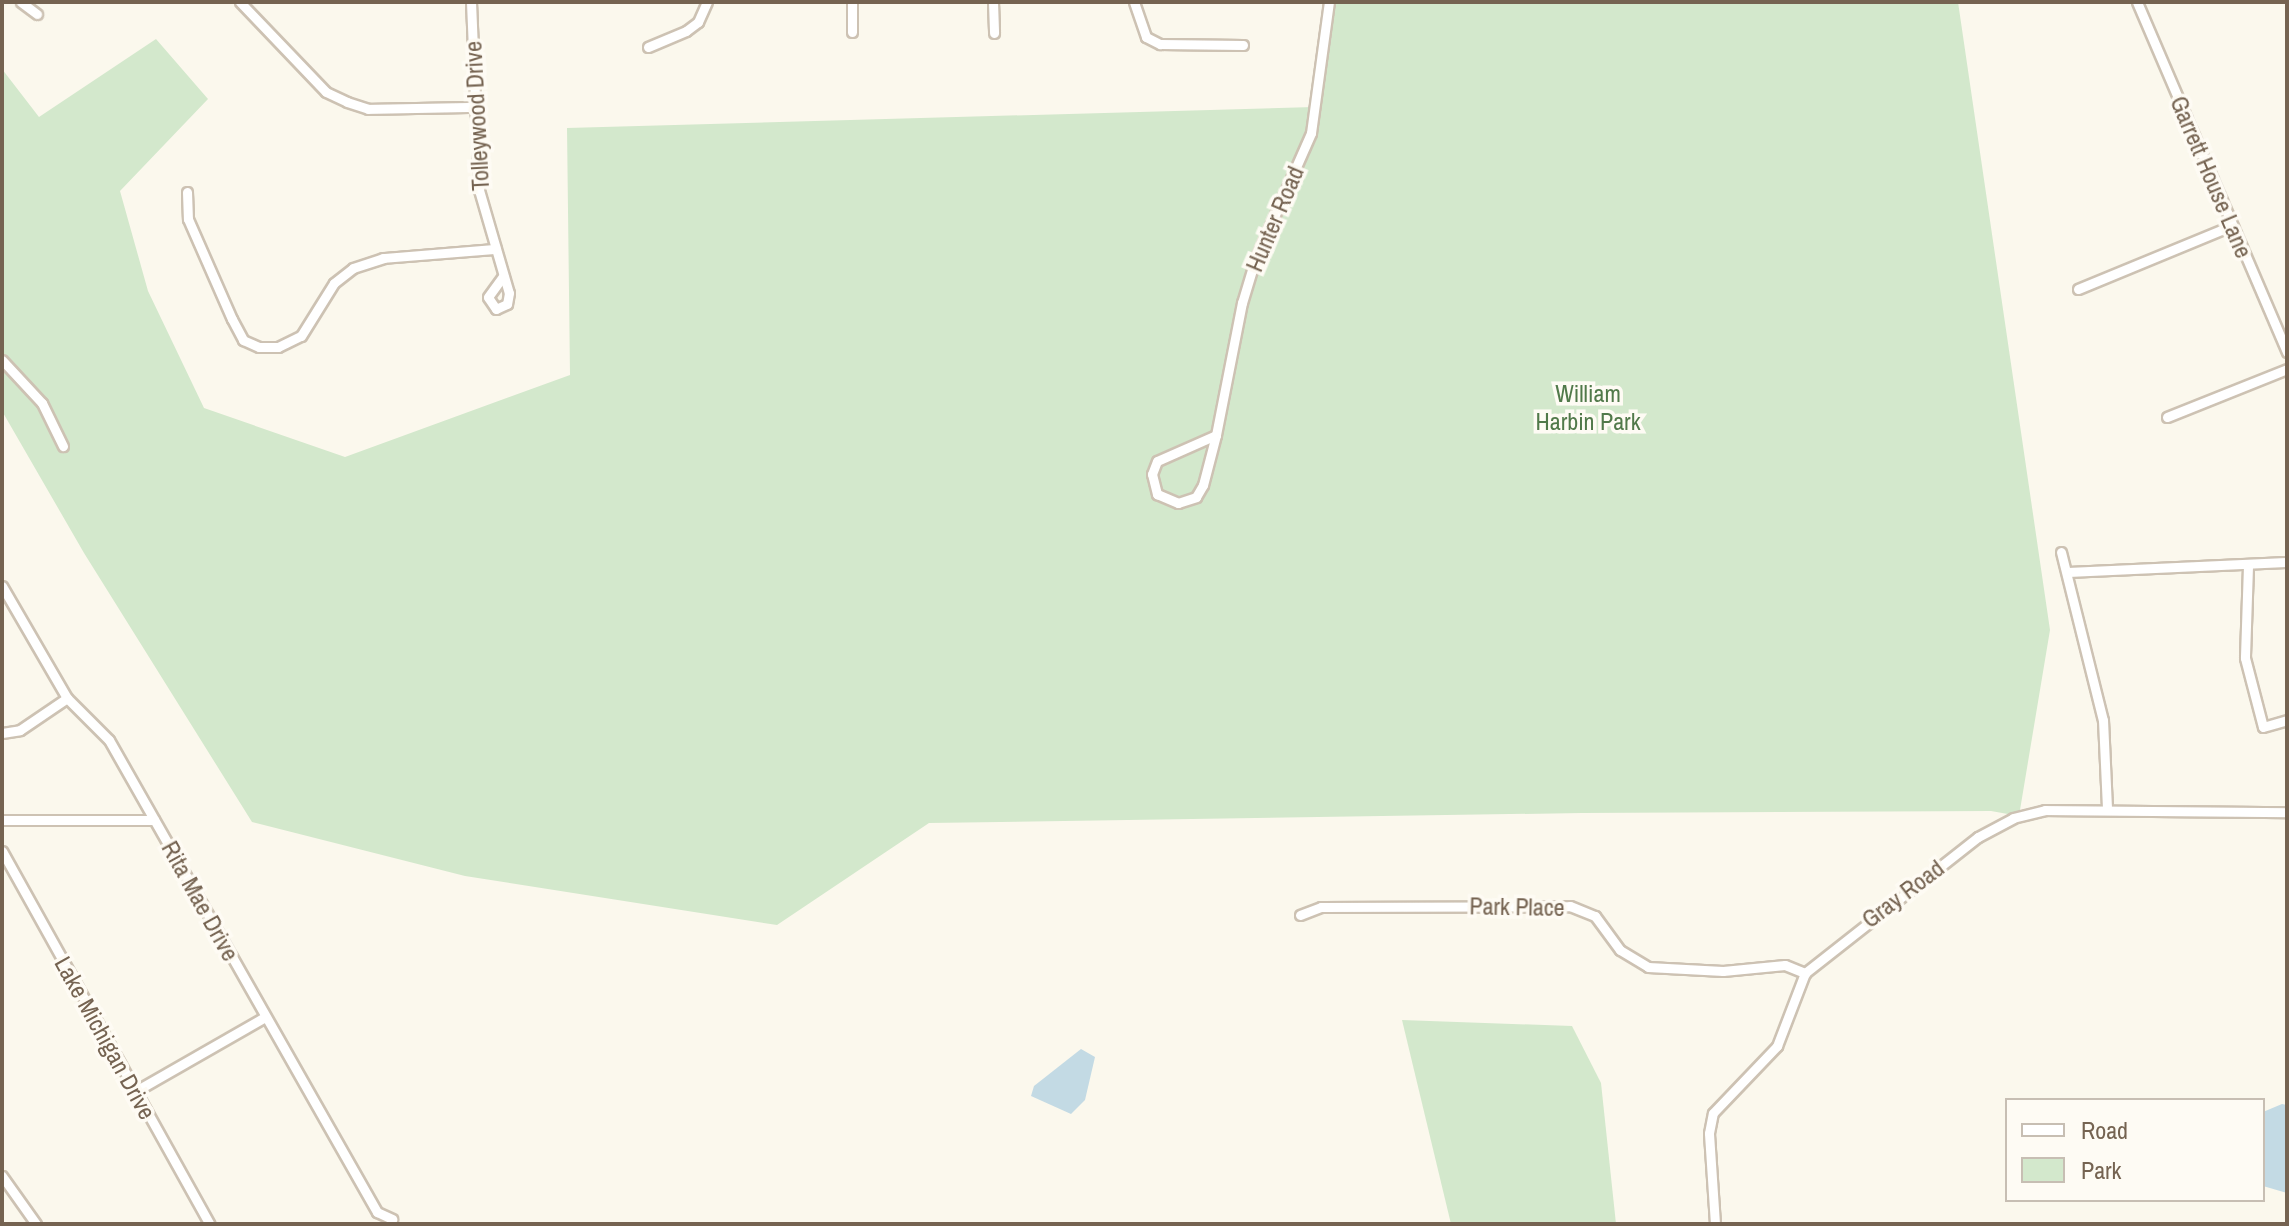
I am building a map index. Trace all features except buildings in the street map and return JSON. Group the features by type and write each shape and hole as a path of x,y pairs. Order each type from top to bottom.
{"street":[{"path":"21,2 37,14"},
{"path":"240,2 326,92 347,102 368,109 477,107"},
{"name":"Tolleywood Drive","path":"471,2 479,190 503,276"},
{"path":"648,47 690,28 707,2"},
{"path":"852,2 852,32"},
{"path":"993,2 994,33"},
{"path":"1134,2 1146,37 1160,44 1243,45"},
{"name":"Hunter Road","path":"1216,435 1157,461 1152,474 1157,494 1178,503 1196,497 1216,435 1255,260 1311,133 1329,2"},
{"name":"Garrett House Lane","path":"2137,2 2287,352"},
{"path":"187,192 188,219 232,319 243,340 259,347 278,347 301,336 334,283 353,268 383,258 496,249"},
{"path":"2078,289 2231,226"},
{"path":"2,360 42,403 63,446"},
{"path":"2167,417 2287,369"},
{"path":"2061,552 2103,720 2107,809"},
{"path":"2067,572 2287,562"},
{"path":"2248,566 2245,658 2263,727 2287,720"},
{"name":"Rita Mae Drive","path":"2,586 67,698 109,740 377,1212 392,1219"},
{"path":"2,733 20,730 67,698"},
{"name":"Gray Road","path":"1715,1224 1709,1133 1713,1113 1771,1055 1805,973 1964,847 2004,822 2045,810 2287,812"},
{"path":"2,820 154,820"},
{"name":"Lake Michigan Drive","path":"2,851 210,1224"},
{"name":"Park Place","path":"1300,915 1321,907 1570,906 1595,916 1620,950 1648,967 1723,971 1785,965 1805,973"},
{"path":"134,1092 265,1017"},
{"path":"2,1176 36,1224"}],"green space":[{"name":"William Harbin Park","path":"1330,2 1958,2 2050,630 2019,816 1991,811 1582,813 929,823 777,925 465,876 252,822 84,553 2,411 2,69 39,117 156,39 208,99 120,191 148,291 204,408 345,457 570,375 567,128 1314,107"},
{"path":"1402,1020 1572,1026 1601,1083 1616,1224 1451,1224"}],"water":[{"path":"1081,1049 1095,1057 1085,1100 1071,1114 1031,1096 1034,1086"},
{"path":"2287,1105 2287,1193 2265,1187 2265,1111"}]}
